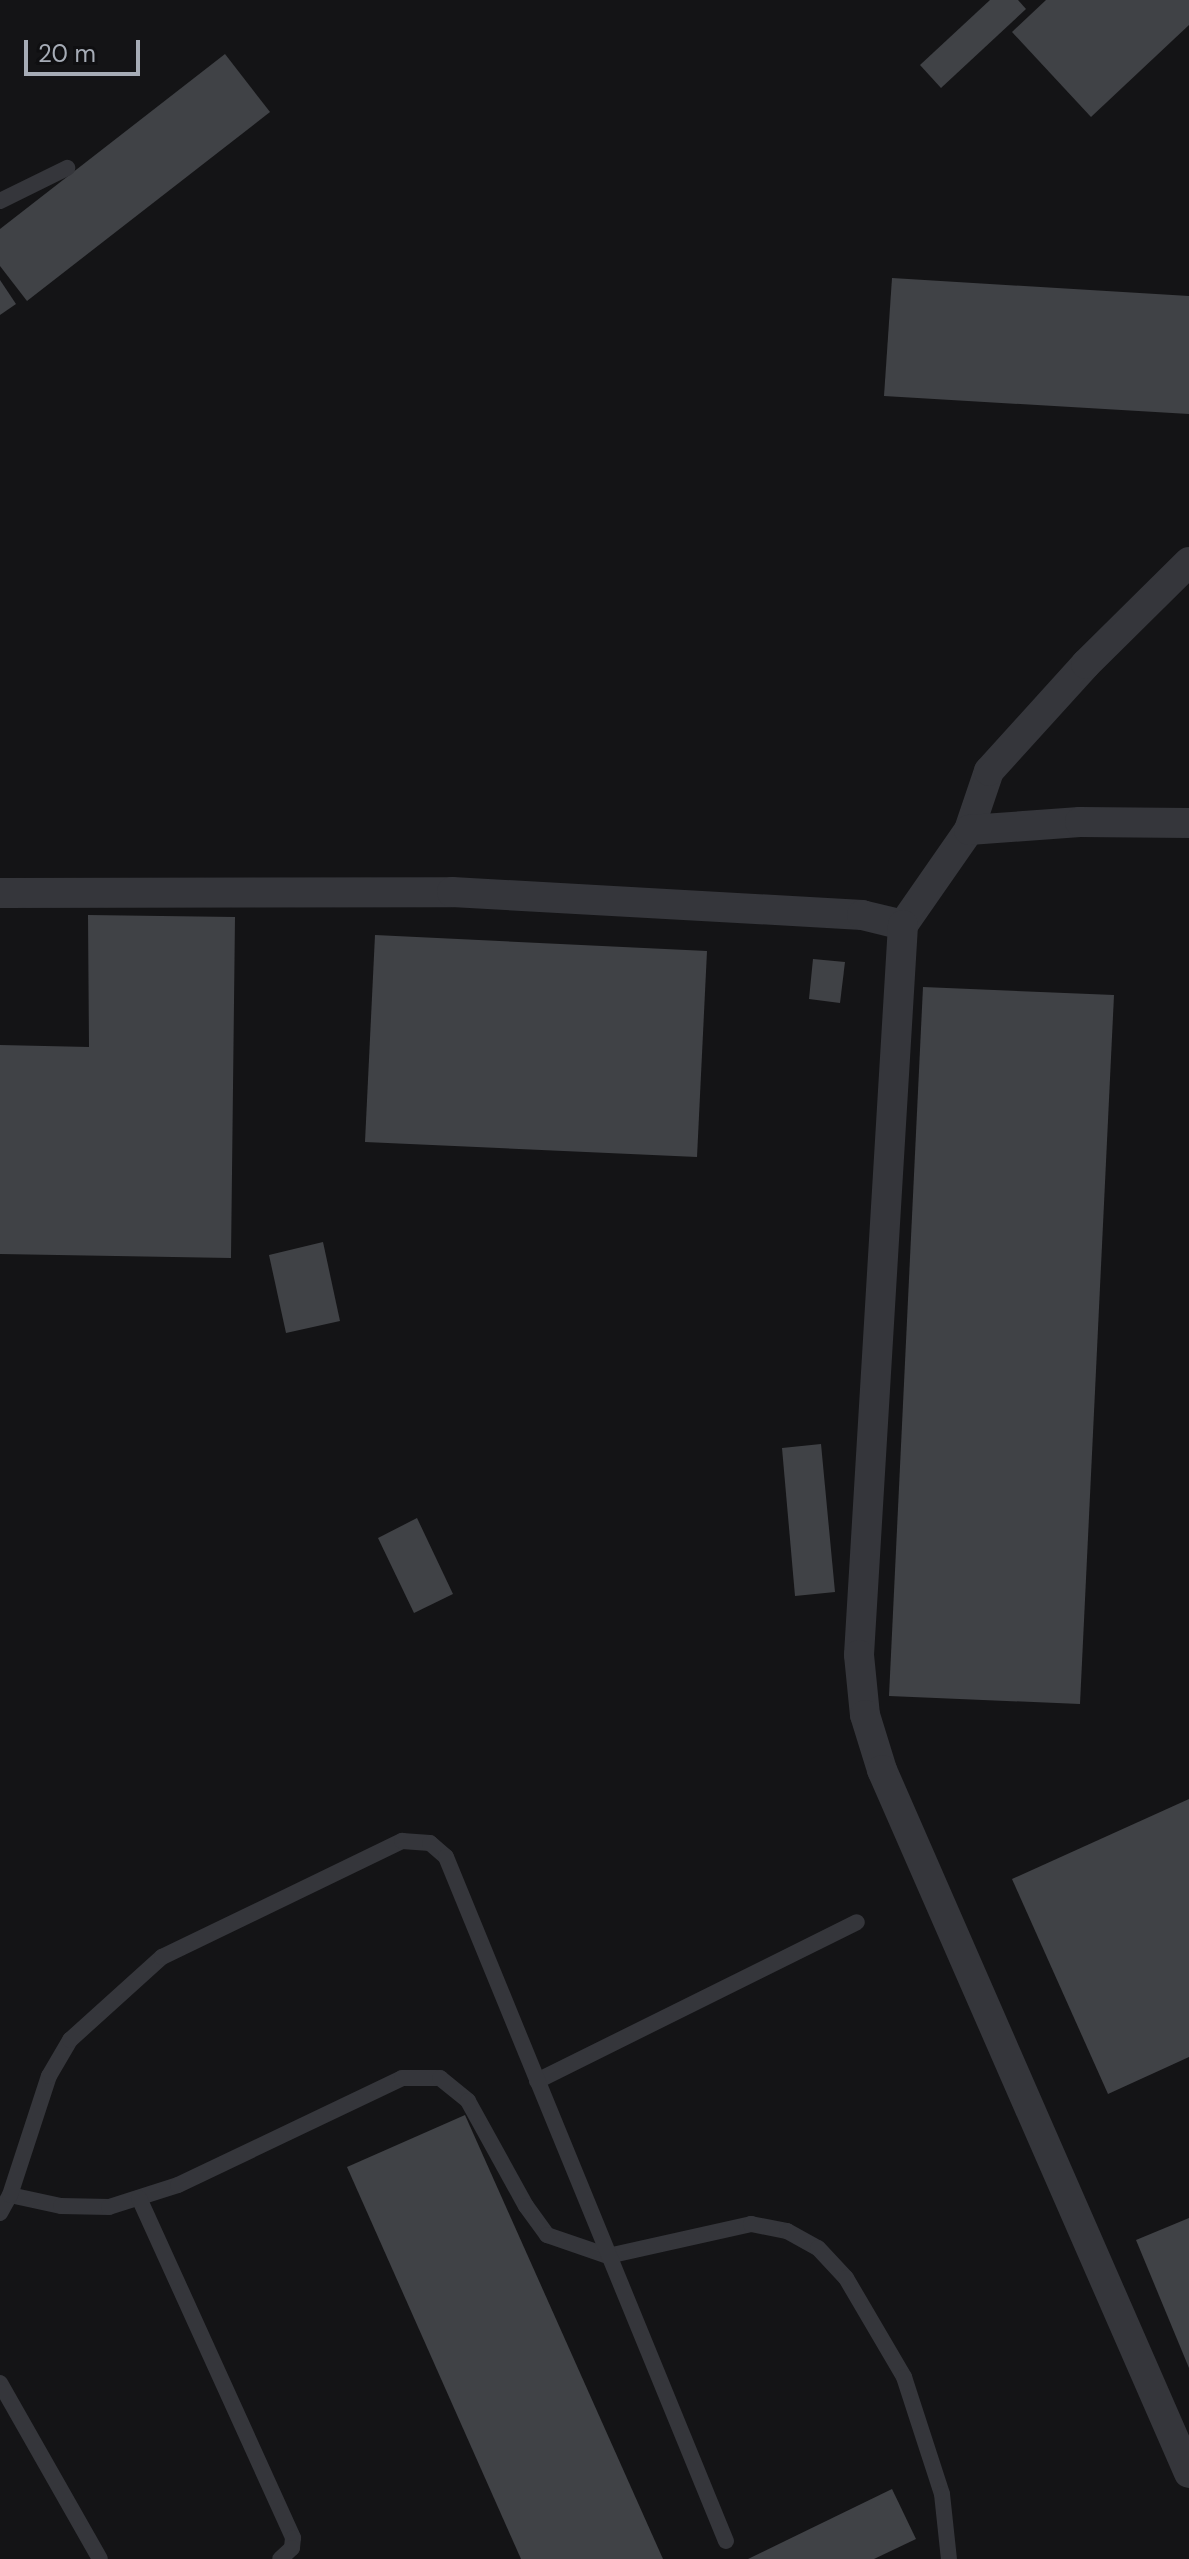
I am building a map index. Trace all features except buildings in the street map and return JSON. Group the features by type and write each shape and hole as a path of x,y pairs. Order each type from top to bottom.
{"street":[{"path":"1189,562 1086,664 989,771 969,830 903,925 859,1655 865,1715 882,1770 1189,2473"},
{"path":"969,830 1080,822 1189,823"},
{"path":"0,893 452,892 862,915 903,925"}],"lane":[{"path":"0,201 67,168"},
{"path":"0,2213 10,2195 49,2076 70,2040 162,1957 402,1841 430,1843 446,1857 726,2541"},
{"path":"537,2081 857,1922"},
{"path":"10,2195 61,2206 109,2207 178,2185 402,2078 440,2078 468,2101 526,2206 547,2235 608,2256 751,2224 787,2231 818,2248 846,2278 904,2377 942,2494 949,2559"},
{"path":"139,2198 293,2538 292,2548 280,2559"},
{"path":"0,2383 100,2559"}]}
